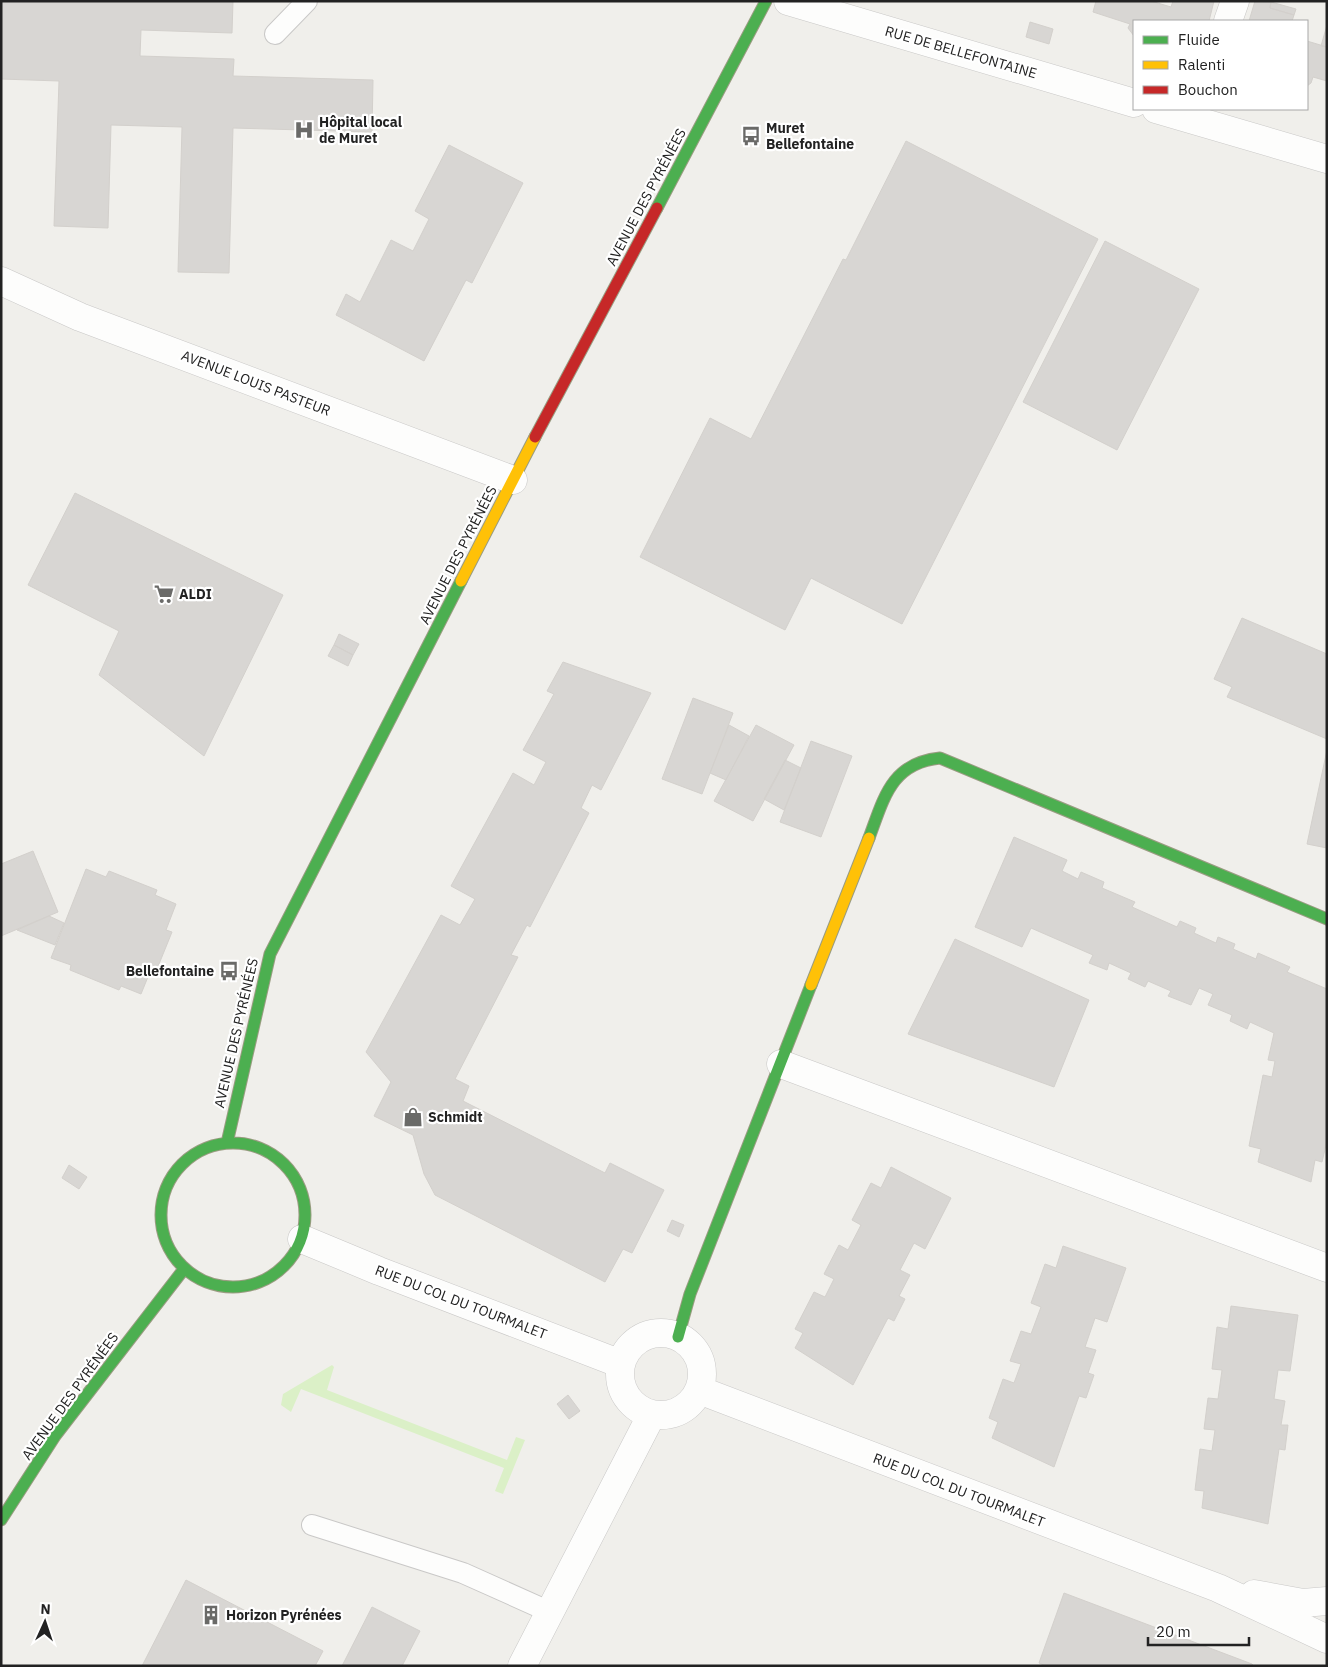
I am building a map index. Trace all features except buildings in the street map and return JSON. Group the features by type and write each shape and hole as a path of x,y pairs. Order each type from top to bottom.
{"main road":[{"name":"AVENUE DES PYRÉNÉES","path":"227,1143 270,954 513,480 766,1"},
{"path":"678,1337 690,1294 888,789 904,769 920,759 940,758 1327,919"},
{"path":"227,1143 248,1144 267,1151 284,1163 296,1179 304,1198 306,1219 302,1239 293,1257 279,1272 254,1284 241,1288 221,1287 201,1281 184,1269 173,1257 165,1242 160,1225 160,1208 164,1192 171,1176 195,1153 227,1143"},
{"name":"AVENUE DES PYRÉNÉES","path":"1,1520 56,1436 184,1269"}],"street":[{"name":"RUE DE BELLEFONTAINE","path":"788,1 1133,102"},
{"path":"1228,20 1234,1"},
{"path":"1163,110 1200,115 1327,159"},
{"name":"AVENUE LOUIS PASTEUR","path":"1,281 80,317 513,480"},
{"path":"781,1064 1327,1268"},
{"name":"RUE DU COL DU TOURMALET","path":"302,1239 379,1271 622,1364"},
{"path":"664,1333 678,1337 690,1344 698,1356 703,1370 699,1390 696,1398 686,1408 673,1414 652,1414 633,1404 624,1393 620,1379 622,1364 627,1351 637,1341 650,1334 664,1333"},
{"name":"RUE DU COL DU TOURMALET","path":"699,1390 1218,1588 1327,1639"},
{"path":"522,1666 652,1414"},
{"name":"RUE DU COL DU TOURMALET","path":"1218,1588 1303,1604 1327,1601"}],"lane":[{"path":"275,34 307,1"},
{"path":"312,1525 463,1573 550,1612"}],"green space":[{"path":"332,1365 334,1367 327,1390 507,1460 516,1437 525,1440 503,1494 495,1491 504,1468 301,1389 291,1412 281,1405 283,1394"}],"traffic: fast":[{"path":"657,208 766,1"},
{"path":"227,1143 270,954 461,581"},
{"path":"869,838 885,796 900,775 910,767 923,761 940,758 1327,919"},
{"path":"678,1337 690,1294 811,985"},
{"path":"233,1143 261,1148 284,1164 300,1187 305,1215 300,1243 284,1266 261,1282 233,1287 205,1282 182,1266 166,1243 161,1215 166,1187 182,1164 205,1148 233,1143"},
{"path":"1,1520 55,1436 184,1269"}],"traffic: slow":[{"path":"461,581 535,437"},
{"path":"811,985 869,838"}],"traffic: jam":[{"path":"535,437 657,208"}],"place":[{"name":"Hôpital local de Muret","path":"304,130"},
{"name":"Muret Bellefontaine","path":"751,136"},
{"name":"ALDI","path":"164,594"},
{"name":"Bellefontaine","path":"229,971"},
{"name":"Schmidt","path":"413,1117"},
{"name":"Horizon Pyrénées","path":"211,1615"}]}
